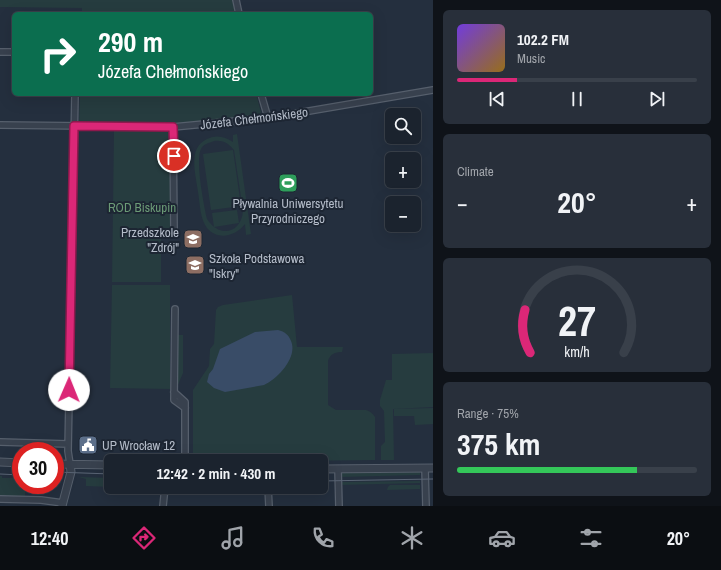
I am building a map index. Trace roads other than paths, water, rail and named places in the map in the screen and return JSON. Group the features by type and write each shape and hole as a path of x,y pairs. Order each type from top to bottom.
{"street":[{"path":"236,0 239,12"},
{"path":"0,52 12,52"},
{"name":"Józefa Chełmońskiego","path":"0,125 173,127 268,118 433,90"},
{"path":"0,499 41,500 63,504 71,472 68,444 75,96"},
{"path":"262,96 268,118"},
{"path":"173,127 174,229"},
{"path":"175,309 174,400 185,408 185,454"},
{"path":"0,442 68,444"},
{"path":"0,462 12,463"},
{"path":"64,464 104,465"},
{"path":"424,468 426,506"},
{"path":"328,469 433,468"},
{"path":"338,469 339,506"},
{"path":"163,506 164,494"},
{"path":"268,494 269,506"}],"water":[{"path":"278,330 286,334 290,339 292,354 281,373 275,378 264,385 225,392 214,388 207,382 220,349 255,332"}],"tram line":[{"path":"64,472 104,474"},
{"path":"0,474 12,475"},
{"path":"328,481 433,479"}],"place":[{"name":"Pływalnia Uniwersytetu Przyrodniczego","path":"288,183"},
{"name":"Przedszkole \"Zdrój\"","path":"193,239"},
{"name":"Szkoła Podstawowa \"Iskry\"","path":"195,265"},
{"name":"UP Wrocław 12","path":"88,445"}],"park label":[{"name":"ROD Biskupin","path":"142,207"}]}
